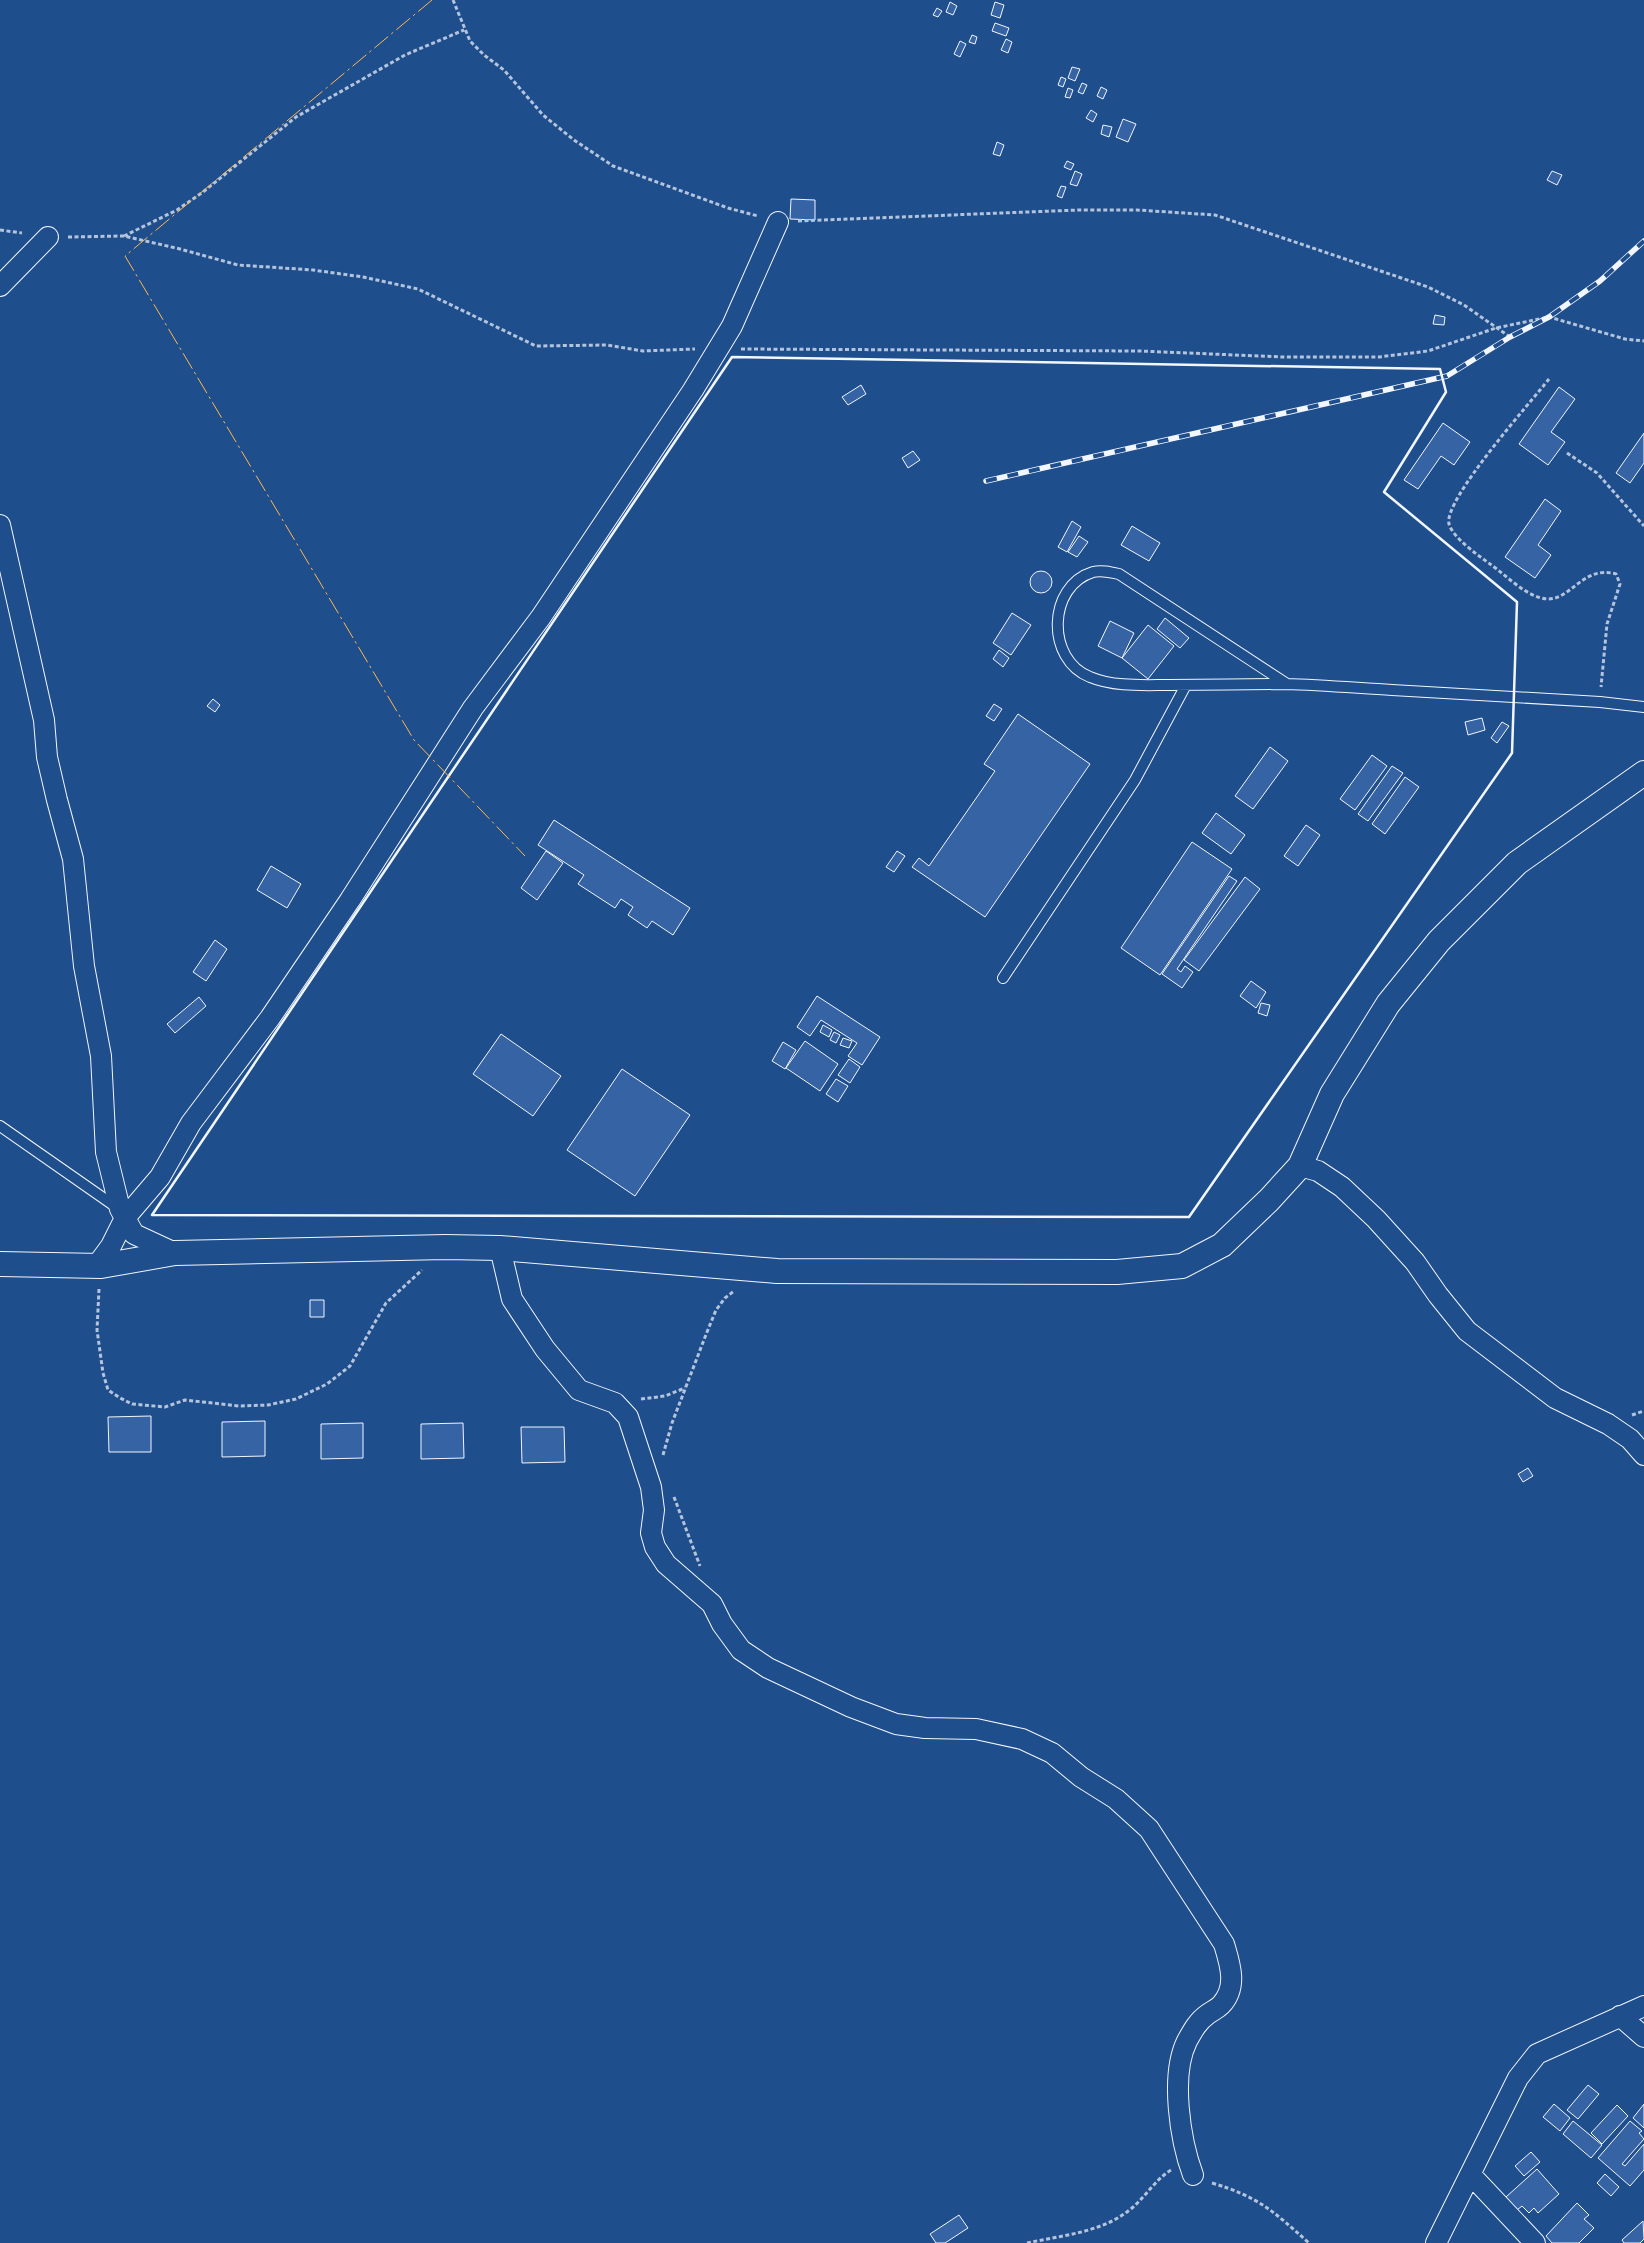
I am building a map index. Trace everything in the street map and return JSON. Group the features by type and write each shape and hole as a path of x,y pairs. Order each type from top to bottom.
{"street":[{"path":"101,1266 100,1261 111,1246 122,1214 160,1177 191,1123 280,1002 350,900 473,708 541,617 610,517 732,326 778,222"},
{"path":"0,286 48,237"},
{"path":"0,526 44,720 47,757 73,859 84,966 100,1056 106,1152 122,1214 134,1234 175,1253"},
{"path":"0,1264 101,1266 175,1253 445,1247 500,1248 777,1271 1116,1272 1182,1266 1222,1246 1269,1200 1300,1166 1332,1094 1388,1004 1439,941 1516,863 1644,773"},
{"path":"1300,1166 1318,1171 1342,1187 1376,1219 1415,1262 1467,1331 1505,1362 1555,1398 1608,1424 1630,1439 1644,1455"},
{"path":"500,1248 512,1298 545,1349 579,1390 615,1403 628,1417 651,1488 654,1510 650,1533 655,1547 666,1564 712,1604 722,1624 741,1650 768,1668 850,1707 896,1724 925,1728 976,1729 1022,1739 1052,1753 1081,1777 1116,1799 1149,1828 1224,1944 1232,1972 1228,1994 1221,2005 1196,2025 1186,2043 1180,2064 1179,2092 1186,2157 1193,2175"},
{"path":"1436,2243 1471,2176 1518,2078 1537,2054 1644,2006"},
{"path":"1620,2016 1644,2037"},
{"path":"1471,2176 1535,2243"}],"lane":[{"path":"1287,684 1119,574 1106,571 1094,572 1080,578 1068,590 1061,604 1058,620 1058,638 1064,653 1073,665 1089,677 1122,684 1287,684 1600,702 1644,707"},
{"path":"1003,978 1135,780 1186,685"},
{"path":"0,1126 122,1214"}],"path":[{"path":"453,0 470,41 484,55 504,70 544,115 574,140 612,166 728,208 778,222 1078,210 1137,210 1215,216 1428,287 1464,304 1510,337"},
{"path":"124,236 177,210 203,192 296,117 405,55 464,30"},
{"path":"0,230 48,237 124,236 238,265 313,270 363,277 418,289 536,346 606,345 643,352 719,348 1140,351 1283,357 1379,357 1428,351 1496,328 1549,317 1626,339 1644,341"},
{"path":"1549,379 1467,481 1451,508 1449,524 1454,532 1472,550 1530,593 1548,599 1563,594 1585,577 1606,571 1616,574 1620,584 1606,624 1600,702"},
{"path":"1567,453 1597,473 1644,526"},
{"path":"101,1266 97,1330 103,1373 108,1390 132,1404 151,1406 164,1407 185,1400 238,1406 268,1405 296,1399 327,1384 350,1366 386,1303 445,1247"},
{"path":"664,1461 666,1439 716,1310 725,1298 737,1289"},
{"path":"615,1403 664,1396 685,1388"},
{"path":"672,1493 677,1502 701,1570"},
{"path":"1027,2243 1076,2234 1116,2220 1133,2207 1170,2170 1181,2171 1193,2175 1200,2180 1247,2194 1268,2206 1309,2243"}],"building":[{"path":"950,2 957,6 953,15 946,12"},
{"path":"995,2 1004,5 1000,18 991,15"},
{"path":"937,8 942,11 938,17 933,15"},
{"path":"995,23 1009,28 1006,36 992,31"},
{"path":"972,35 977,37 975,44 969,42"},
{"path":"1006,39 1012,42 1008,53 1001,50"},
{"path":"960,41 966,44 960,57 954,54"},
{"path":"1072,67 1080,69 1075,81 1068,78"},
{"path":"1061,77 1066,79 1063,87 1058,85"},
{"path":"1082,83 1087,85 1083,94 1078,92"},
{"path":"1101,87 1107,90 1103,99 1097,96"},
{"path":"1068,88 1073,90 1070,98 1065,97"},
{"path":"1091,110 1097,114 1093,122 1086,118"},
{"path":"1123,119 1136,124 1128,142 1116,137"},
{"path":"1103,125 1112,127 1109,137 1101,134"},
{"path":"997,142 1004,145 1000,156 993,154"},
{"path":"1067,161 1074,164 1071,170 1064,167"},
{"path":"1075,171 1082,174 1077,186 1070,184"},
{"path":"1552,171 1562,175 1557,185 1547,180"},
{"path":"1061,186 1066,187 1062,198 1057,196"},
{"path":"791,199 815,200 815,220 790,219"},
{"path":"1435,315 1445,317 1444,325 1433,324"},
{"path":"861,385 866,394 848,405 842,397"},
{"path":"1559,387 1575,399 1551,432 1565,442 1548,465 1519,444"},
{"path":"1443,423 1470,442 1454,465 1441,456 1418,489 1404,480"},
{"path":"1644,433 1644,463 1630,483 1616,473"},
{"path":"913,451 920,460 908,468 902,458"},
{"path":"1545,499 1561,511 1538,545 1551,555 1535,578 1505,557"},
{"path":"1072,521 1081,527 1067,552 1058,547"},
{"path":"1132,526 1160,543 1149,561 1121,545"},
{"path":"1079,536 1088,542 1077,557 1068,552"},
{"path":"1041,571 1049,574 1052,582 1049,590 1041,593 1033,590 1030,582 1033,574"},
{"path":"1012,613 1031,625 1011,655 993,643"},
{"path":"1165,618 1189,638 1180,648 1157,629"},
{"path":"1110,621 1134,633 1122,658 1098,646"},
{"path":"1148,625 1174,646 1148,679 1122,658"},
{"path":"999,650 1009,658 1003,667 993,659"},
{"path":"213,699 220,705 215,712 207,706"},
{"path":"994,704 1002,709 994,721 986,716"},
{"path":"1018,714 1090,764 985,917 912,867 919,858 929,866 995,771 984,764"},
{"path":"1482,718 1485,730 1468,735 1465,722"},
{"path":"1502,722 1509,726 1497,743 1491,738"},
{"path":"1270,747 1288,761 1253,809 1235,796"},
{"path":"1372,755 1387,766 1355,810 1340,799"},
{"path":"1392,766 1403,773 1368,821 1358,814"},
{"path":"1405,777 1419,787 1385,834 1372,824"},
{"path":"1216,813 1245,835 1231,854 1202,833"},
{"path":"554,820 690,908 673,935 652,921 647,928 628,915 633,907 621,899 615,908 578,884 584,875 538,845"},
{"path":"1306,825 1320,835 1298,866 1284,856"},
{"path":"1192,842 1232,869 1160,975 1121,948"},
{"path":"546,851 563,863 537,900 521,888"},
{"path":"897,851 905,856 894,872 886,867"},
{"path":"271,866 301,884 287,908 257,890"},
{"path":"1229,876 1237,881 1177,969 1181,972 1185,966 1193,972 1182,988 1162,974"},
{"path":"1245,877 1260,889 1199,971 1184,960"},
{"path":"215,940 227,949 206,981 193,972"},
{"path":"1251,981 1266,992 1256,1008 1240,996"},
{"path":"817,996 880,1037 862,1065 848,1056 857,1043 821,1020 810,1036 797,1027"},
{"path":"199,997 206,1006 175,1033 167,1024"},
{"path":"1261,1003 1270,1005 1267,1016 1258,1013"},
{"path":"823,1025 832,1030 829,1037 820,1032"},
{"path":"834,1032 840,1035 836,1043 830,1040"},
{"path":"501,1034 561,1076 533,1116 473,1074"},
{"path":"843,1038 852,1041 849,1048 840,1045"},
{"path":"805,1041 838,1064 820,1091 786,1068"},
{"path":"783,1042 796,1050 785,1069 772,1061"},
{"path":"849,1059 860,1067 850,1083 838,1075"},
{"path":"622,1069 690,1115 635,1196 567,1150"},
{"path":"836,1079 848,1086 838,1102 826,1094"},
{"path":"310,1300 324,1300 324,1317 310,1317"},
{"path":"151,1416 151,1452 109,1452 108,1417"},
{"path":"265,1421 265,1456 222,1457 222,1422"},
{"path":"363,1423 363,1458 321,1459 321,1424"},
{"path":"463,1423 464,1458 421,1459 421,1424"},
{"path":"521,1427 564,1427 565,1462 522,1463"},
{"path":"1528,1468 1533,1476 1523,1482 1518,1474"},
{"path":"1588,2085 1599,2094 1578,2119 1567,2110"},
{"path":"1554,2104 1570,2118 1560,2131 1543,2117"},
{"path":"1644,2104 1644,2128 1633,2118"},
{"path":"1617,2105 1628,2116 1602,2144 1591,2133"},
{"path":"1573,2121 1602,2145 1591,2158 1563,2134"},
{"path":"1630,2121 1642,2131 1639,2133 1644,2139 1622,2164 1625,2166 1644,2144 1644,2170 1630,2186 1598,2158"},
{"path":"1531,2152 1540,2162 1524,2176 1515,2166"},
{"path":"1537,2169 1559,2194 1538,2213 1534,2208 1529,2213 1522,2206 1517,2210 1506,2197"},
{"path":"1605,2174 1619,2187 1611,2196 1597,2183"},
{"path":"1577,2203 1589,2215 1584,2219 1594,2228 1579,2243 1552,2243 1546,2236"},
{"path":"959,2215 968,2228 945,2243 936,2243 930,2234"},
{"path":"1643,2221 1644,2239 1640,2243 1624,2243 1622,2240"}],"railway":[{"path":"986,481 1447,376 1510,337 1549,317 1600,281 1644,241"}],"wall":[{"path":"732,357 1440,369 1446,392 1384,492 1517,602 1512,753 1189,1217 152,1215 732,357"}],"power":[{"path":"432,0 125,256 414,740 525,856"}]}
